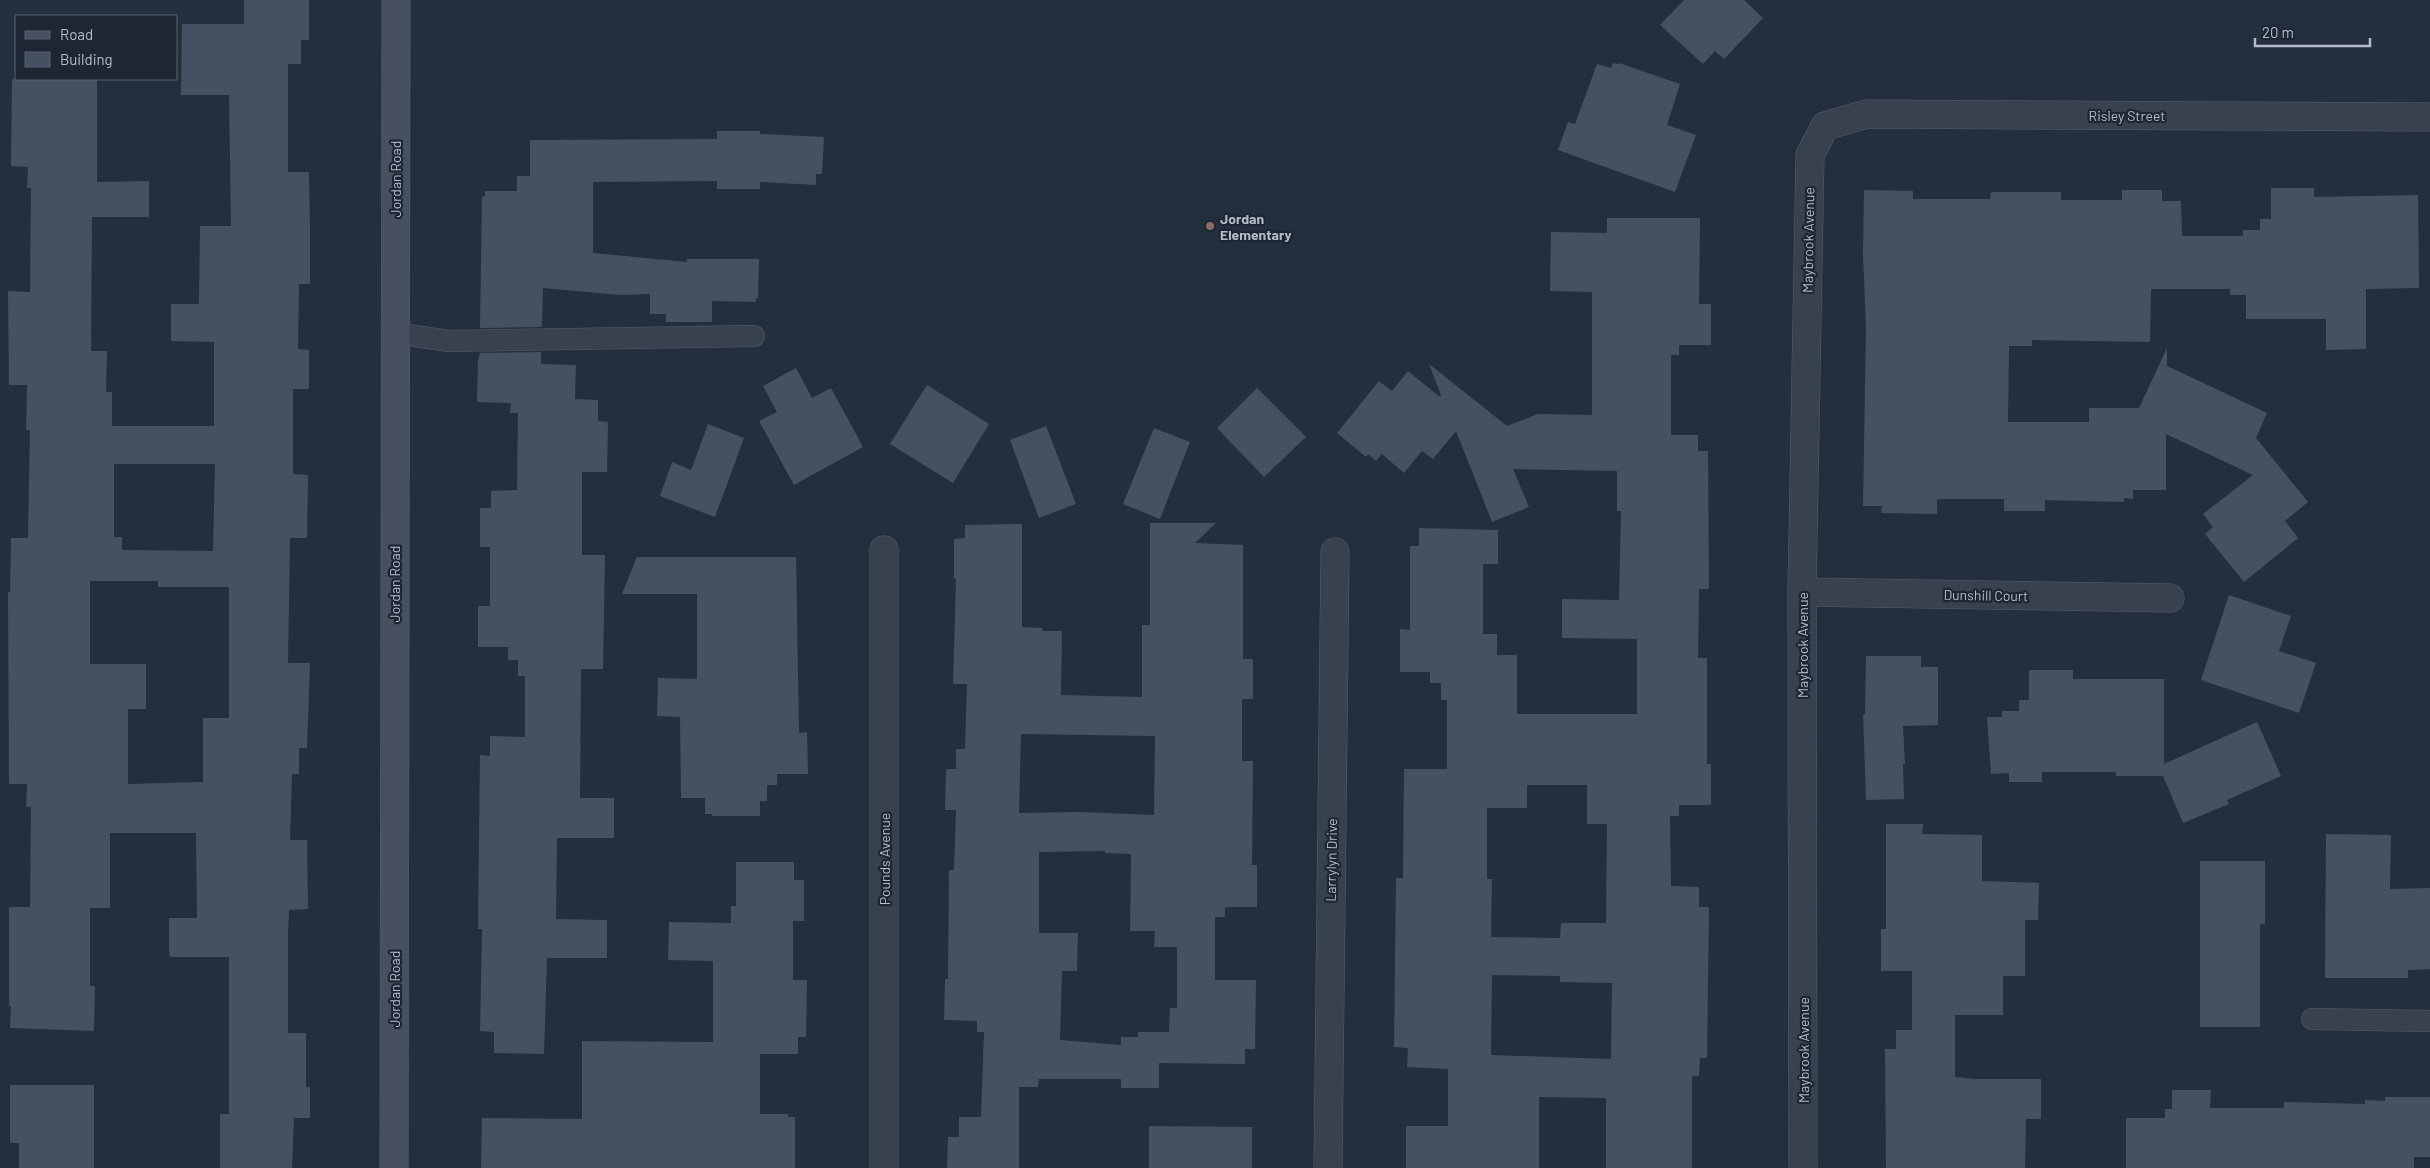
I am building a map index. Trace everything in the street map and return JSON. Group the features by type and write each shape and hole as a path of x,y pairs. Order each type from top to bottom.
{"street":[{"name":"Jordan Road","path":"394,1168 396,0"},
{"name":"Risley Street","path":"1825,126 1867,114 2430,117"},
{"name":"Maybrook Avenue","path":"1803,1168 1802,592 1810,154 1825,126"},
{"name":"Pounds Avenue","path":"884,550 884,1168"},
{"name":"Larrylyn Drive","path":"1328,1168 1335,552"},
{"name":"Dunshill Court","path":"1802,592 2170,598"}],"lane":[{"path":"394,333 449,341 754,336"},
{"path":"2312,1019 2430,1021"}],"building":[{"path":"244,0 309,0 309,40 301,40 301,64 288,64 288,172 309,172 310,227 310,284 299,284 298,349 309,350 309,389 293,389 293,474 308,475 307,538 290,538 288,663 310,663 307,748 299,748 299,774 292,774 290,840 307,840 308,909 289,910 288,1033 306,1033 306,1087 310,1087 310,1118 294,1118 292,1168 220,1168 220,1114 229,1114 229,957 170,957 169,950 169,918 197,918 196,833 110,833 110,908 90,908 90,986 95,986 94,1031 10,1028 9,907 30,907 31,807 26,807 27,784 9,784 8,592 10,592 11,538 28,538 30,430 26,430 27,385 9,385 8,291 30,292 31,188 27,188 28,167 11,166 12,79 97,80 97,182 149,181 149,217 92,217 91,351 107,351 106,392 112,392 112,426 214,426 214,342 171,341 171,304 199,304 200,226 231,226 229,95 181,95 182,24 244,24","holes":["114,464 215,464 213,551 122,550 122,537 114,537","90,581 158,581 158,587 229,587 229,718 203,718 203,782 128,784 128,709 146,709 146,664 90,664"]},
{"path":"1684,0 1744,0 1763,18 1724,59 1715,51 1703,64 1660,25"},
{"path":"1613,63 1619,63 1680,84 1667,125 1696,135 1675,192 1558,150 1568,122 1575,124 1597,64 1611,68"},
{"path":"717,131 760,131 760,134 824,137 822,174 816,174 816,185 760,182 760,189 717,189 717,181 593,182 593,253 687,262 687,259 759,259 758,298 756,298 756,302 712,301 712,322 666,322 666,314 650,314 650,294 620,295 543,288 542,327 480,328 482,197 485,196 485,191 517,191 517,176 530,176 530,140 717,139"},
{"path":"2271,188 2314,188 2314,197 2418,195 2419,288 2366,289 2366,349 2326,350 2326,319 2246,319 2246,295 2230,295 2230,289 2151,289 2150,342 2032,340 2032,346 2009,346 2008,422 2089,422 2089,408 2139,408 2167,348 2167,366 2267,413 2256,438 2308,502 2285,521 2298,538 2244,582 2205,534 2213,527 2203,514 2253,475 2166,434 2166,490 2133,490 2133,499 2124,498 2124,502 2045,500 2045,511 2004,511 2004,499 1937,499 1937,514 1881,513 1882,506 1863,506 1866,326 1863,256 1864,190 1913,191 1913,199 1990,199 1991,192 2061,192 2061,200 2122,200 2122,190 2162,190 2162,201 2181,201 2182,236 2243,236 2243,230 2260,230 2260,219 2271,219"},
{"path":"1607,218 1700,218 1699,304 1711,304 1711,345 1679,345 1679,355 1671,355 1671,435 1698,435 1698,451 1708,451 1709,589 1699,589 1698,658 1707,658 1707,764 1711,764 1711,805 1679,805 1679,816 1670,816 1671,886 1699,887 1699,907 1709,907 1707,1058 1700,1058 1699,1076 1692,1076 1692,1168 1606,1168 1606,1098 1539,1097 1539,1168 1406,1168 1406,1126 1448,1126 1448,1069 1407,1067 1408,1048 1394,1047 1396,878 1403,878 1404,769 1447,769 1447,700 1441,700 1441,683 1430,683 1430,672 1400,672 1400,629 1410,630 1410,546 1419,546 1419,528 1498,530 1498,564 1483,564 1483,634 1497,634 1497,655 1517,655 1517,714 1637,714 1637,639 1562,638 1562,599 1619,600 1621,511 1617,511 1617,471 1513,469 1529,507 1492,522 1456,431 1433,459 1422,451 1404,473 1382,454 1376,461 1368,454 1366,457 1337,433 1379,381 1392,391 1408,371 1440,397 1441,395 1429,364 1507,426 1538,414 1592,415 1592,292 1550,291 1551,232 1607,233","holes":["1527,785 1587,785 1587,824 1607,824 1606,923 1561,923 1560,938 1491,937 1492,879 1487,879 1487,808 1527,808","1492,975 1560,976 1560,982 1612,983 1611,1059 1491,1055"]},
{"path":"541,352 541,364 576,365 575,399 598,400 598,421 608,422 607,472 582,472 582,555 605,555 603,669 581,669 580,798 614,798 614,838 557,838 556,919 607,920 607,958 547,958 544,1054 494,1053 494,1032 480,1031 482,929 478,929 480,755 490,756 490,736 525,737 525,676 518,676 518,660 508,660 508,647 478,647 478,606 490,606 490,547 480,547 480,508 491,508 491,491 517,490 518,413 510,413 511,403 477,402 478,360 480,353"},
{"path":"796,368 812,398 831,388 863,447 794,485 759,421 777,412 763,386"},
{"path":"927,385 989,424 953,483 890,444"},
{"path":"1257,388 1306,437 1264,477 1217,428"},
{"path":"708,424 744,438 715,517 660,496 672,462 691,470"},
{"path":"1046,426 1076,504 1039,518 1010,440"},
{"path":"1154,428 1190,442 1160,519 1123,504"},
{"path":"1150,523 1216,523 1195,543 1243,545 1243,659 1253,659 1253,699 1242,699 1242,761 1253,761 1252,865 1257,865 1257,907 1225,907 1225,917 1215,917 1215,980 1256,980 1255,1049 1245,1049 1245,1064 1159,1063 1159,1088 1121,1088 1121,1079 1039,1079 1038,1087 1019,1087 1019,1168 947,1168 948,1137 959,1137 959,1117 981,1117 984,1032 977,1032 977,1021 944,1020 945,979 948,979 949,870 954,870 956,810 945,810 946,769 956,769 956,749 965,749 967,684 953,684 956,579 954,579 954,539 965,538 965,525 1022,524 1022,627 1043,628 1042,631 1062,631 1061,695 1142,697 1142,625 1150,625","holes":["1021,734 1155,736 1154,815 1079,812 1019,813","1105,851 1105,853 1131,854 1130,931 1155,931 1154,947 1177,947 1177,1008 1170,1008 1169,1032 1138,1032 1138,1037 1121,1037 1121,1045 1060,1040 1062,971 1077,971 1078,933 1039,933 1039,852"]},
{"path":"637,557 796,557 799,733 807,732 808,774 777,774 777,785 767,785 767,801 760,801 760,816 712,816 712,814 705,814 705,798 681,798 680,717 657,716 658,678 697,679 697,594 622,594"},
{"path":"2229,595 2291,616 2279,651 2316,663 2299,713 2201,680"},
{"path":"1866,656 1921,656 1921,667 1938,667 1938,725 1903,726 1904,799 1866,800 1863,714 1865,714"},
{"path":"2029,670 2073,670 2073,679 2164,679 2164,764 2257,722 2281,776 2227,800 2229,804 2183,823 2163,776 2116,776 2116,772 2042,772 2042,782 2009,782 2009,773 1991,774 1987,717 2002,717 2002,711 2019,711 2019,700 2029,700"},
{"path":"1886,824 1923,824 1922,834 1982,835 1982,881 2039,883 2038,920 2025,920 2025,976 2003,976 2003,1015 1955,1015 1955,1077 1975,1079 2041,1079 2041,1119 2026,1119 2025,1168 1886,1168 1885,1049 1896,1049 1896,1030 1912,1030 1912,971 1881,971 1881,929 1886,929"},
{"path":"2326,834 2391,835 2390,889 2430,888 2430,969 2408,970 2408,978 2325,978"},
{"path":"2200,861 2265,861 2265,924 2260,924 2260,1027 2200,1027"},
{"path":"736,862 794,862 794,880 804,880 804,921 793,921 793,980 807,980 806,1037 798,1037 798,1054 760,1054 760,1114 788,1114 788,1117 795,1117 795,1168 481,1168 482,1118 582,1119 582,1041 713,1042 713,961 668,960 669,922 731,923 731,906 736,906"},
{"path":"10,1085 94,1085 94,1168 19,1168 19,1143 10,1143"},
{"path":"2172,1090 2211,1090 2210,1108 2284,1108 2284,1102 2365,1104 2365,1100 2385,1101 2385,1097 2430,1097 2430,1157 2414,1157 2414,1168 2126,1168 2126,1118 2165,1118 2165,1109 2172,1109"},
{"path":"1149,1126 1252,1127 1252,1168 1149,1168"}],"place":[{"name":"Jordan Elementary","path":"1210,226"}]}
